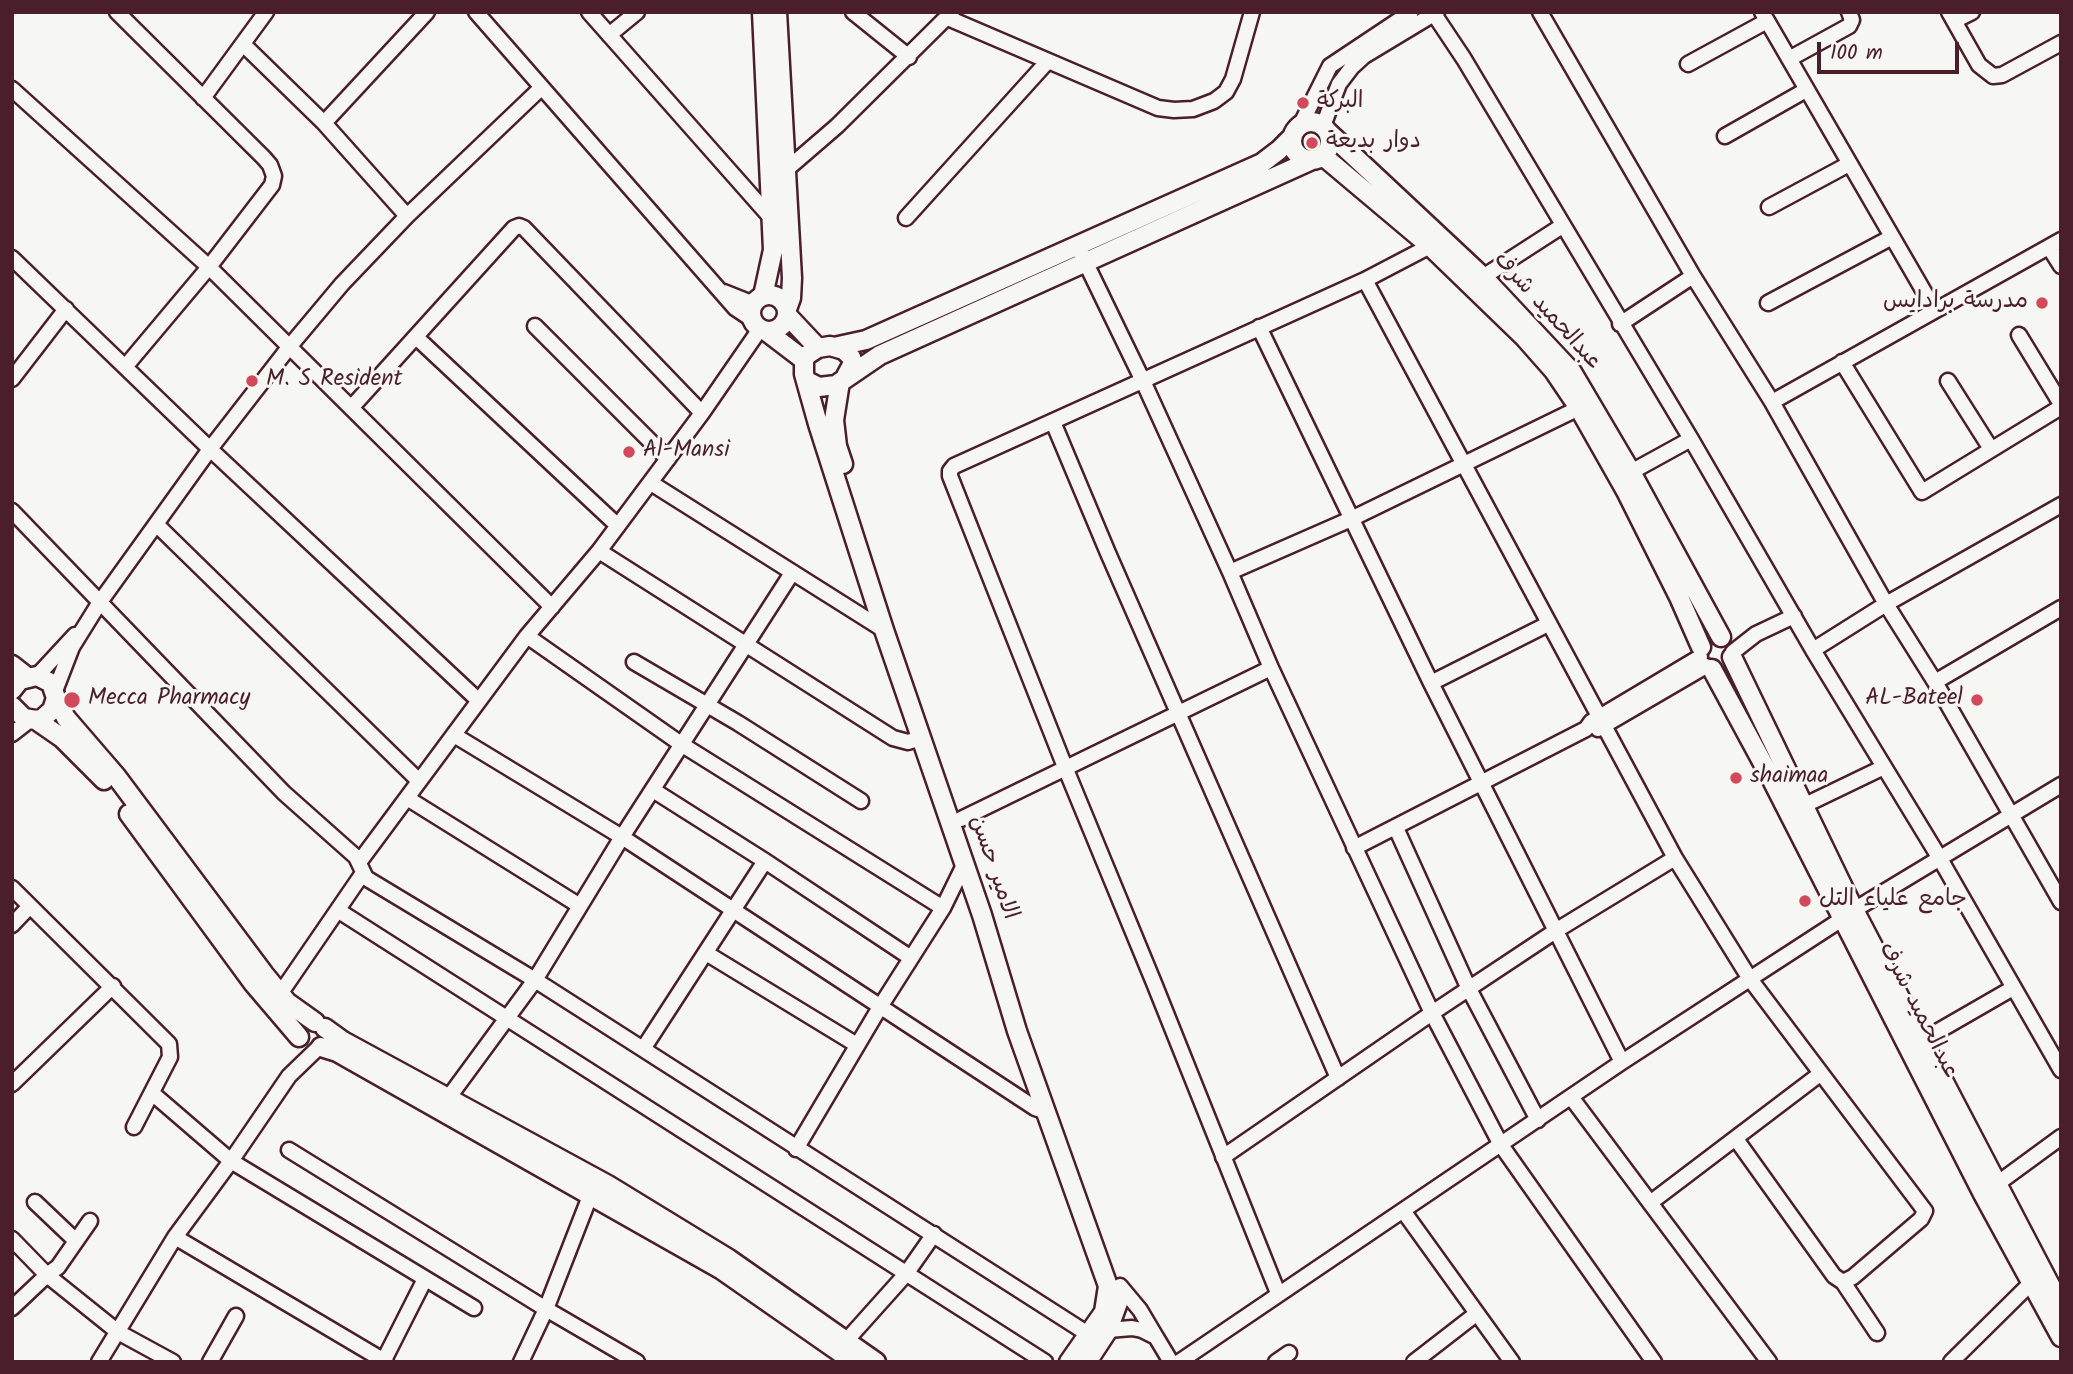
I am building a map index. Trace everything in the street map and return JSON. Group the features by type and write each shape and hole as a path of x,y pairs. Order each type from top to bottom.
{"main road":[{"path":"759,316 782,326 791,298 792,278 786,170 777,149 762,12"},
{"path":"759,316 773,250 777,149 777,12"},
{"path":"1325,128 1312,122 1297,131 1262,163 1081,253 880,355 826,388 807,382 804,373 804,360 807,355 828,347 866,340 1081,253 1318,158 1330,142 1325,128"},
{"name":"عبدالحميد شرف","path":"1325,128 1483,277 1572,372 1632,472 1728,647 1803,806 1848,914 1989,1189 2061,1306"},
{"path":"1297,131 1295,151 1303,158 1318,158"},
{"name":"عبدالحميد شرف","path":"1318,158 1430,246 1542,356 1564,384 1638,515 1679,597 1705,660 1921,1041 2031,1283 2061,1337"},
{"path":"759,316 775,296 785,303 787,312 828,347"},
{"path":"759,316 804,360"},
{"name":"الامير حسن","path":"828,347 844,350 851,357 852,363 843,379 834,420 837,446 1017,1031 1108,1286 1104,1312 1069,1362"},
{"name":"الامير حسن","path":"807,382 884,630 961,819 991,903 1025,1027 1119,1286"},
{"path":"1707,639 1728,647 1725,667 1705,660 1707,639"},
{"path":"12,690 25,672 51,683 56,694 60,724 83,758 107,783 245,973 305,1047 320,1047 337,1052 722,1270 854,1362"},
{"path":"33,720 42,719 52,710 56,694"},
{"path":"12,706 19,715 60,724 116,776 280,994 296,1009 343,1041 608,1185 729,1259 876,1362"},
{"path":"300,1039 302,1028 306,1024 320,1025"},
{"path":"320,1025 327,1036 320,1047"},
{"path":"1087,1362 1108,1330 1117,1310 1119,1286"}],"street":[{"path":"117,12 264,158 274,176 272,185 209,267 125,367"},
{"path":"204,97 266,12"},
{"path":"324,123 427,12"},
{"path":"280,994 339,911 361,867 419,781 527,636 599,551 702,413 759,316 735,308 476,12"},
{"path":"589,12 773,220"},
{"path":"609,35 637,12"},
{"path":"853,12 909,57"},
{"path":"786,170 837,126 950,15 1158,108 1174,110 1193,108 1214,101 1226,92 1233,79 1252,12"},
{"path":"1297,131 1330,66 1411,12"},
{"path":"1540,12 1693,276 1772,402 1886,604 1935,682 2061,902"},
{"path":"1789,59 1849,26 1852,20 1849,12"},
{"path":"1972,12 1952,17 1979,65 1993,76 2003,75 2061,43"},
{"path":"1325,128 1335,93 1352,67 1364,56 1436,13 1939,858 2061,1070"},
{"path":"1688,64 1765,17 1934,309"},
{"path":"243,44 324,123 407,216"},
{"path":"906,218 1048,61"},
{"path":"56,694 67,658 83,627 210,449 290,345 342,284 407,216 541,88"},
{"path":"12,89 209,267 552,607"},
{"path":"1726,136 1806,90"},
{"path":"1769,208 1849,164"},
{"path":"351,408 514,228 519,226 524,228 702,413"},
{"path":"1483,277 1562,226"},
{"path":"1768,303 1892,237"},
{"path":"1772,402 1934,309 2055,244 2061,266"},
{"path":"1278,1293 1065,767 950,471 954,466 1365,280 1430,246"},
{"path":"1081,253 1143,381 1230,572 1270,668 1432,1013 1501,1145 1654,1362"},
{"path":"12,258 210,449 479,701"},
{"path":"1620,324 1693,276"},
{"path":"1365,280 1675,858 1750,979 1926,1214 1853,1277 1843,1282"},
{"path":"12,379 66,309"},
{"path":"535,326 668,459"},
{"path":"1259,327 1431,683 1622,1062"},
{"path":"1842,362 1921,492 1926,492 2061,405 2018,335"},
{"path":"416,337 618,526"},
{"path":"1948,381 1991,449"},
{"path":"1230,572 1351,519 1579,408"},
{"path":"1054,422 1108,553 1338,1078"},
{"path":"1632,472 1691,439"},
{"path":"651,483 884,630"},
{"path":"1813,650 1886,604 2061,505"},
{"path":"12,511 284,793 361,867 371,881 535,980 1088,1334"},
{"path":"157,525 419,781"},
{"path":"599,551 893,738 908,742 925,736"},
{"path":"449,1097 535,980 622,837 792,573"},
{"path":"1935,682 2061,608"},
{"path":"1728,647 1794,616"},
{"path":"1431,683 1548,624"},
{"path":"25,672 51,658 83,627"},
{"path":"527,636 681,744 943,908"},
{"path":"1354,849 1586,729 1591,722 1602,722 1705,660"},
{"path":"635,662 861,801"},
{"path":"961,819 1270,668"},
{"path":"12,734 33,720"},
{"path":"454,735 622,837 1035,1108 1047,1112"},
{"path":"1803,806 1884,767"},
{"path":"1179,1362 1622,1062 1848,914 2061,785"},
{"path":"653,790 911,958"},
{"path":"407,798 580,906"},
{"path":"1396,828 1469,989 1538,1120"},
{"path":"1223,1157 1557,930 1675,858"},
{"path":"643,1049 765,861"},
{"path":"796,1149 880,1007 943,908 965,863"},
{"path":"12,888 169,1044 170,1057 134,1127"},
{"path":"943,908 961,897 976,896"},
{"path":"12,925 30,906"},
{"path":"339,911 1045,1362"},
{"path":"706,953 857,1045"},
{"path":"12,1084 113,986"},
{"path":"1921,1041 2013,988"},
{"path":"289,1076 300,1039"},
{"path":"99,1362 176,1237 289,1076 320,1047"},
{"path":"1650,1203 1820,1074"},
{"path":"152,1093 231,1161 474,1308"},
{"path":"1571,1097 1769,1362"},
{"path":"1989,1189 2061,1137"},
{"path":"1735,1139 1834,1276 1843,1282 1877,1333"},
{"path":"289,1150 637,1362"},
{"path":"522,1362 546,1309 590,1196"},
{"path":"35,1202 76,1241"},
{"path":"1404,1212 1513,1362"},
{"path":"12,1308 58,1268 90,1221"},
{"path":"846,1341 906,1274 934,1234"},
{"path":"176,1237 385,1361 425,1279"},
{"path":"12,1239 47,1275 118,1332 173,1362"},
{"path":"1951,1362 2031,1283"},
{"path":"1119,1286 1140,1310 1171,1362"},
{"path":"1414,1362 1476,1314"},
{"path":"210,1362 236,1316"},
{"path":"1108,1330 1132,1328 1156,1337"},
{"path":"1276,1362 1289,1353"}],"place":[{"name":"البركة","path":"1303,103"},
{"name":"دوار بديعة","path":"1312,143"},
{"name":"مدرسة برادايس","path":"2042,303"},
{"name":"M. S Resident","path":"252,381"},
{"name":"Al-Mansi","path":"629,452"},
{"name":"Mecca Pharmacy","path":"72,700"},
{"name":"AL-Bateel","path":"1977,700"},
{"name":"shaimaa","path":"1736,778"},
{"name":"جامع علياء التل","path":"1805,901"}]}
